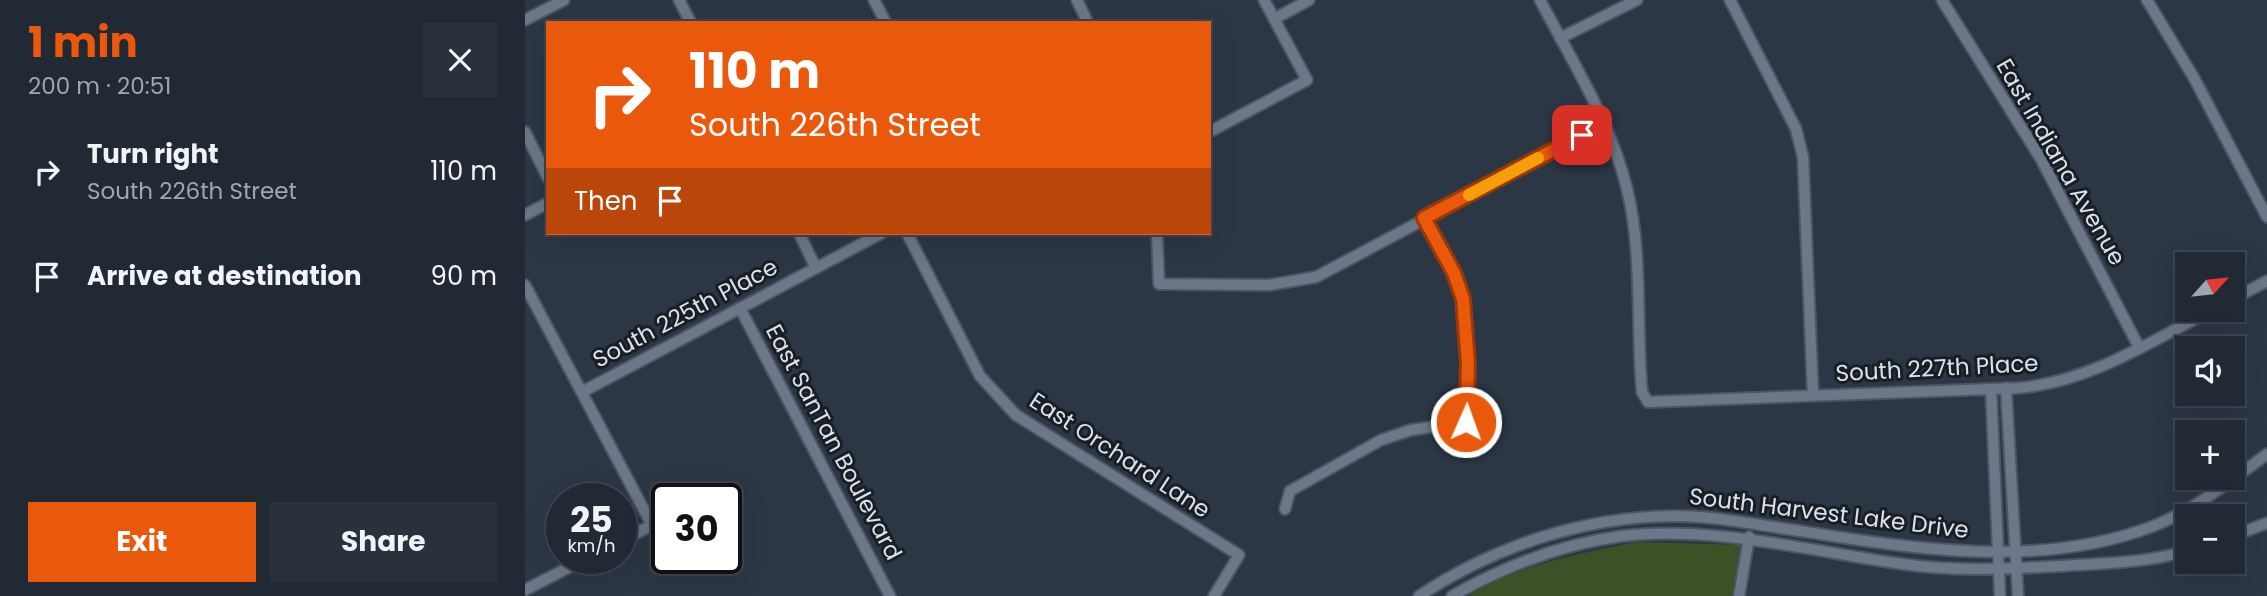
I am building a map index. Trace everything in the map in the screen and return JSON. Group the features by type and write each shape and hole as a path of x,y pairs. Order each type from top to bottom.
{"street":[{"path":"525,20 564,0"},
{"path":"679,0 690,21"},
{"path":"874,0 885,21"},
{"path":"1077,0 1088,21"},
{"path":"1211,131 1307,80 1264,0"},
{"path":"1274,19 1309,0"},
{"path":"1157,235 1159,284 1269,285 1316,277 1604,124 1540,0"},
{"path":"1560,38 1637,0"},
{"path":"1730,0 1796,129 1803,157 1813,395"},
{"name":"East Indiana Avenue","path":"1941,0 2041,159 2139,348"},
{"path":"2147,0 2194,78 2267,217"},
{"name":"South 227th Place","path":"1604,124 1615,146 1628,191 1634,228 1642,392 1648,401 2006,388 2060,382 2095,370 2189,322"},
{"path":"525,132 546,174"},
{"path":"525,215 546,204"},
{"path":"1285,509 1290,491 1381,440 1411,430 1466,422 1468,364 1463,299 1454,273 1424,218"},
{"path":"800,235 817,268"},
{"name":"South 225th Place","path":"582,392 878,235"},
{"name":"East Orchard Lane","path":"908,235 980,376 1016,415 1240,555 1214,596"},
{"path":"2245,293 2267,281"},
{"path":"525,285 630,483"},
{"name":"East SanTan Boulevard","path":"740,308 890,596"},
{"path":"1991,388 2000,596"},
{"path":"2006,388 2018,596"},
{"name":"South Harvest Lake Drive","path":"1419,596 1447,578 1502,551 1550,534 1614,521 1673,516 1751,523 1947,552 2015,551 2087,545 2151,527 2202,500 2267,454"},
{"path":"637,496 652,525 637,533"},
{"path":"1739,596 1751,523"},
{"path":"2245,531 2267,523"},
{"name":"South Harvest Lake Drive","path":"1452,596 1529,560 1621,536 1664,534 1724,537 1925,567 2016,569 2135,561 2175,553"},
{"path":"525,590 556,574"}],"green space":[{"path":"1635,542 1742,545 1733,596 1469,596 1527,568"}],"slow traffic":[{"path":"1469,195 1538,158"}],"route":[{"path":"1466,422 1468,364 1463,299 1454,273 1424,218 1582,135"}]}
